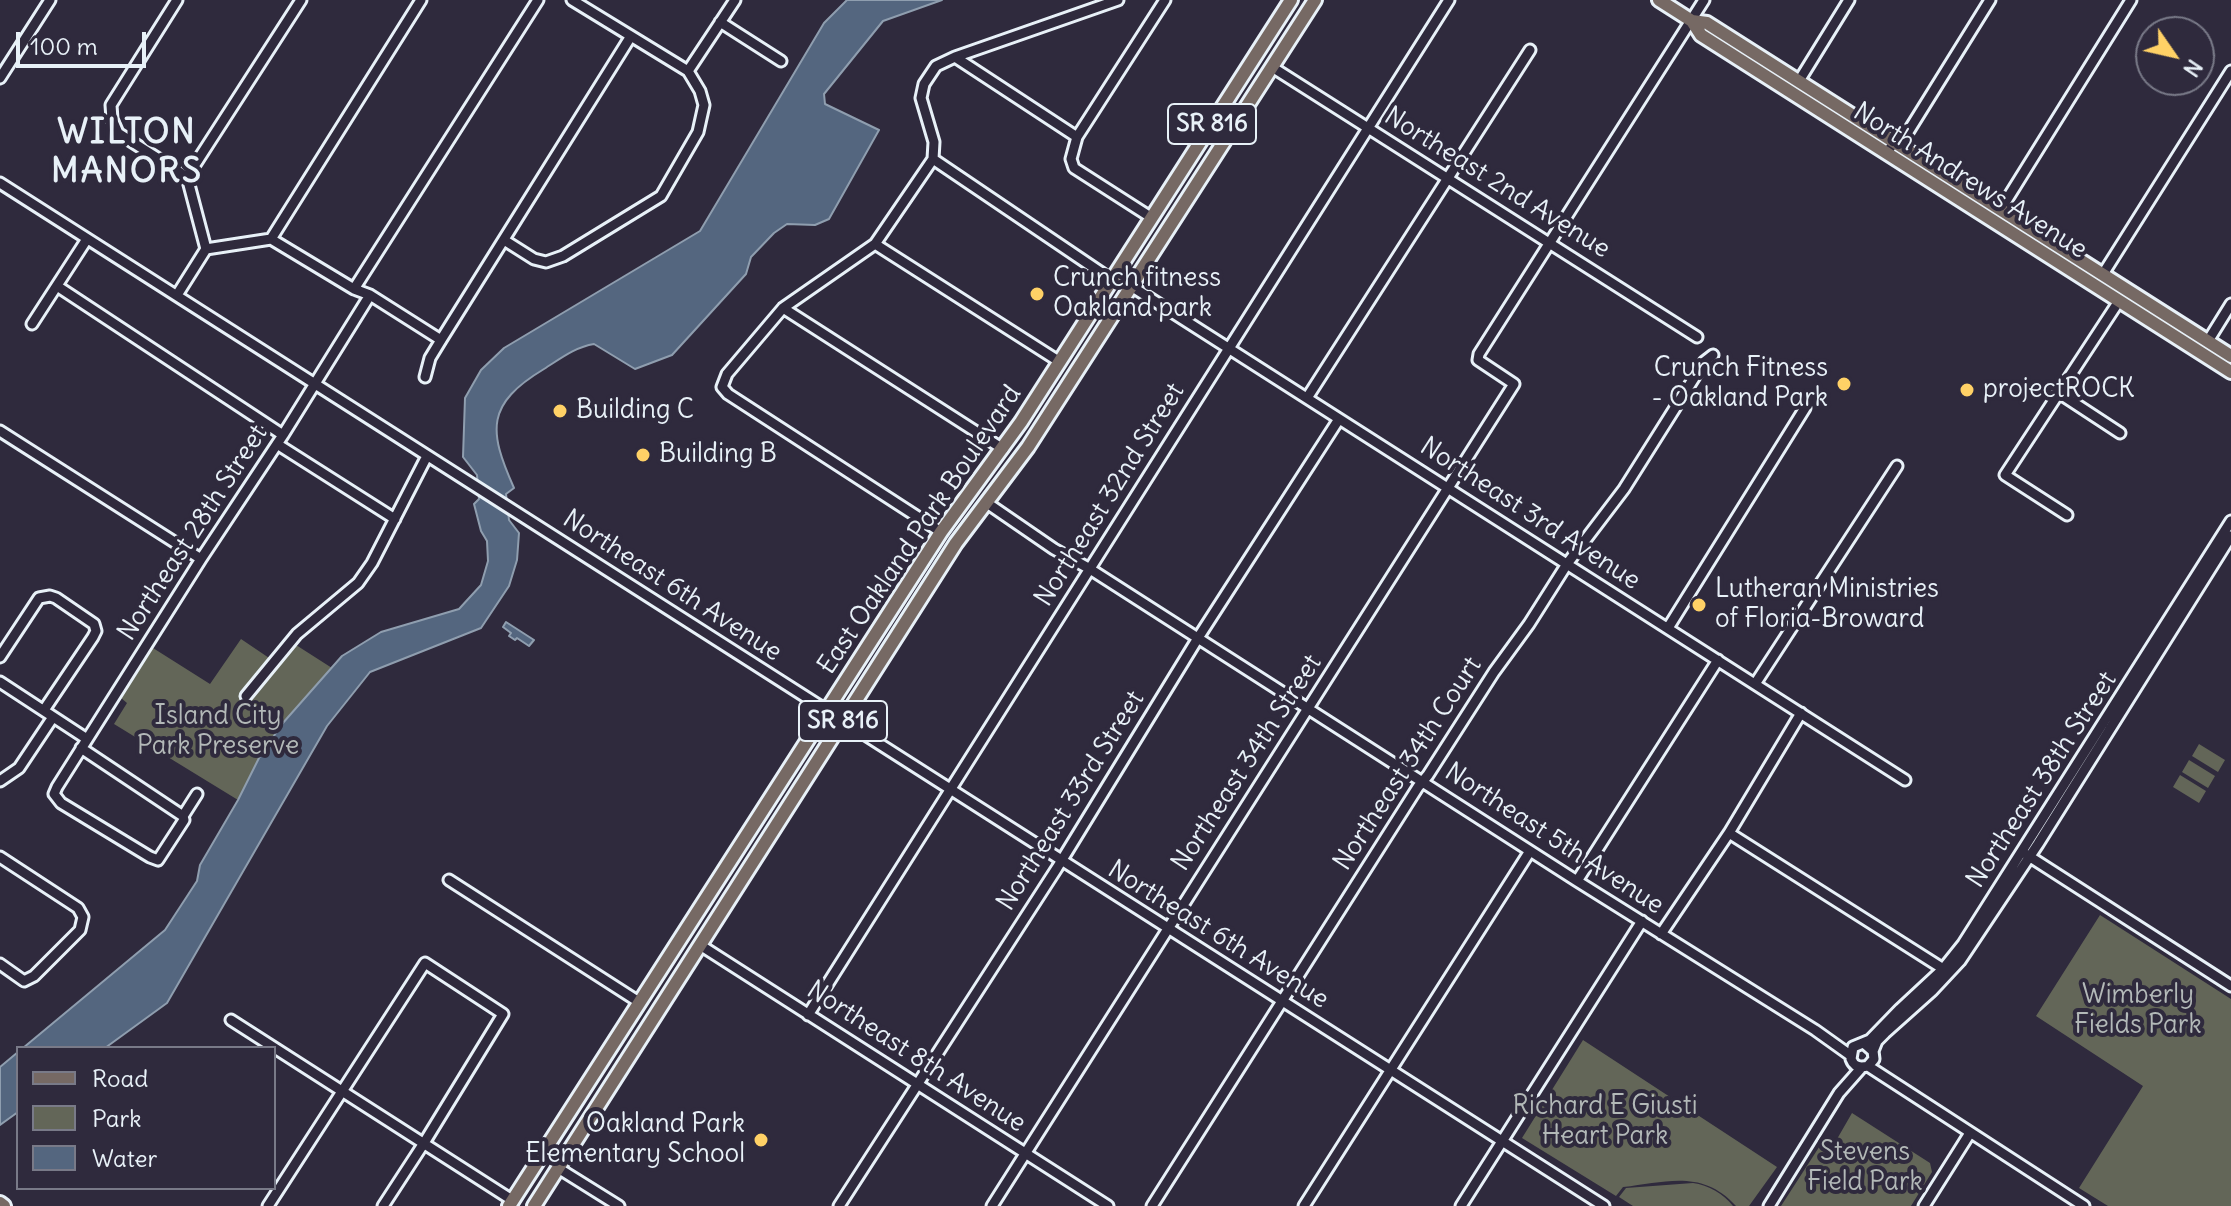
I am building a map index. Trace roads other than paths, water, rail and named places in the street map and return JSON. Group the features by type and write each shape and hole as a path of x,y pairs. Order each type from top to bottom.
{"main road":[{"name":"East Oakland Park Boulevard","path":"512,1204 825,711 941,532 1003,449 1291,0"},
{"name":"East Oakland Park Boulevard","path":"534,1206 956,543 1019,460 1064,392 1315,0"},
{"name":"North Andrews Avenue","path":"1659,0 1692,21 1701,35 1903,156 2085,279 2231,372"},
{"name":"North Andrews Avenue","path":"1692,21 1707,23 1799,81 1890,148"},
{"path":"1272,30 1266,53 1272,67"},
{"path":"1223,106 1228,110 1230,133"},
{"name":"North Andrews Avenue","path":"1903,156 2001,209 2231,356"},
{"path":"1129,254 1126,273 1131,286"},
{"path":"2085,279 2097,279 2103,274"},
{"path":"2119,301 2130,297 2141,299"},
{"path":"1060,362 1064,368 1064,392"},
{"path":"987,503 984,492 992,464"},
{"path":"666,959 667,979 674,985"},
{"path":"639,1002 647,1010 650,1024"},
{"path":"558,1168 554,1161 555,1150 590,1094 593,1074"}],"street":[{"path":"0,78 50,0"},
{"path":"177,0 111,105 112,119 118,133 187,177 206,249 177,295"},
{"path":"187,177 301,0"},
{"path":"271,239 421,0"},
{"path":"354,289 538,0"},
{"path":"504,240 534,259 546,262 563,256 661,196 698,132 704,105 688,71 572,0"},
{"path":"688,71 735,0"},
{"path":"941,532 728,394 722,387 727,374 783,308 875,244 933,159 934,142 921,98 924,84 936,66 1118,0"},
{"path":"1152,218 1074,168 1071,159 1077,137 1165,0"},
{"name":"Northeast 32nd Street","path":"808,1015 1449,0"},
{"path":"1550,242 1704,0"},
{"path":"1799,81 1849,0"},
{"path":"1890,148 1908,132 1990,0"},
{"path":"2001,209 2131,0"},
{"path":"720,22 781,61"},
{"path":"425,377 430,358 631,36"},
{"path":"1307,398 1530,50"},
{"path":"955,57 1077,137"},
{"name":"Northeast 2nd Avenue","path":"1272,67 1697,337"},
{"path":"2103,274 2231,71"},
{"path":"1903,156 1908,132"},
{"path":"933,159 1112,280"},
{"name":"Northeast 6th Avenue","path":"0,183 1604,1206"},
{"path":"32,324 87,239"},
{"path":"206,249 271,239 354,289 370,295 441,340"},
{"name":"Northeast 34th Street","path":"992,1206 1514,384 1478,360 1479,354 1550,242"},
{"path":"875,244 1060,362"},
{"path":"57,286 283,435"},
{"name":"Northeast 3rd Avenue","path":"1131,286 1905,780"},
{"name":"Northeast 28th Street","path":"183,816 184,820 161,856 155,860 61,803 54,794 370,295"},
{"path":"2067,515 2005,475 2119,301"},
{"path":"2208,341 2231,304"},
{"path":"783,308 1003,449"},
{"name":"Northeast 34th Court","path":"1152,1206 1362,873 1494,672 1567,564 1624,489 1704,362 1713,355"},
{"path":"2059,393 2120,433"},
{"path":"1668,628 1805,408"},
{"name":"Northeast 33rd Street","path":"839,1206 1339,419"},
{"path":"0,431 201,559"},
{"path":"277,444 395,519"},
{"path":"246,696 297,634 358,583 427,456"},
{"path":"1755,684 1897,466"},
{"name":"Northeast 5th Avenue","path":"987,503 1054,549 1862,1059 1892,1083 2084,1206"},
{"name":"Northeast 38th Street","path":"2026,854 2057,794 2231,521"},
{"name":"Northeast 38th Street","path":"1769,1206 1862,1059 1946,971 2026,854 2231,536"},
{"path":"0,657 39,598 56,598 92,621 96,631 44,710"},
{"path":"1577,881 1718,660"},
{"path":"0,682 44,710 183,816 197,794"},
{"path":"1661,934 1729,833 1801,713"},
{"path":"0,781 19,768 53,717"},
{"path":"1729,833 1946,971"},
{"path":"1304,1206 1530,851"},
{"path":"2026,854 2231,986"},
{"path":"0,857 78,908 83,917 80,930 34,976 24,981 0,964"},
{"path":"449,880 639,1002"},
{"path":"1461,1206 1642,921"},
{"name":"Northeast 8th Avenue","path":"700,945 1108,1206"},
{"path":"268,1206 425,963 503,1014 383,1206"},
{"name":"Northeast 38th Street","path":"1862,1059 1865,1044 1946,971"},
{"path":"231,1020 272,1046"},
{"path":"276,1049 424,1143 512,1204"},
{"path":"1924,1206 1970,1133"},
{"path":"558,1168 619,1206"}],"water":[{"path":"847,0 942,0 883,21 824,94 825,104 879,130 829,219 815,225 787,224 774,233 751,257 746,274 672,355 635,369 594,344 556,361 511,394 502,407 497,434 505,468 514,488 506,494 509,520 519,533 517,560 509,586 481,628 370,672 327,726 167,1003 108,1046 25,1046 165,930 197,881 200,865 259,758 282,724 342,656 381,632 459,609 481,585 488,561 487,541 474,504 479,499 477,475 463,457 465,398 481,370 504,348 700,231 824,23"},
{"path":"506,622 534,640 529,646 517,638 515,640 503,627"},
{"path":"16,1054 16,1113 0,1125 0,1067"}],"place":[{"name":"Crunch fitness Oakland park","path":"1037,294"},
{"name":"Crunch Fitness - Oakland Park","path":"1844,384"},
{"name":"projectROCK","path":"1967,390"},
{"name":"Building C","path":"560,411"},
{"name":"Building B","path":"643,455"},
{"name":"Lutheran Ministries of Floria-Broward","path":"1699,605"},
{"name":"Oakland Park Elementary School","path":"761,1140"}],"district":[{"name":"WILTON MANORS","path":"127,152"}],"park label":[{"name":"Island City Park Preserve","path":"218,732"},
{"name":"Wimberly Fields Park","path":"2138,1011"},
{"name":"Richard E Giusti Heart Park","path":"1605,1122"},
{"name":"Stevens Field Park","path":"1865,1168"}]}
